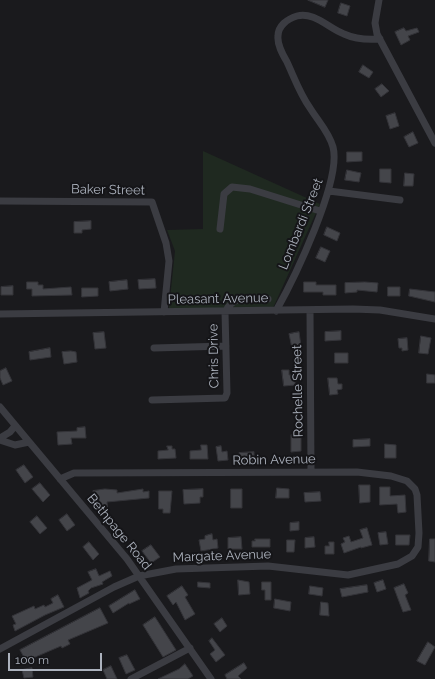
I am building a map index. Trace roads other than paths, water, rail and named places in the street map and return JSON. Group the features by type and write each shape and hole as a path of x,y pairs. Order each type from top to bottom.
{"street":[{"path":"379,0 375,23 380,39 435,143"},
{"name":"Lombardi Street","path":"276,310 299,264 329,191 335,165 333,148 327,133 303,96 281,50 278,40 279,30 285,22 301,15 316,19 344,34 371,40 380,39"},
{"path":"220,229 224,194 232,187 250,189 320,211"},
{"path":"329,191 400,200"},
{"name":"Baker Street","path":"0,201 152,202 166,243 169,261 164,312"},
{"path":"225,312 229,304 245,297 268,298"},
{"name":"Rochelle Street","path":"310,310 311,472"},
{"name":"Pleasant Avenue","path":"0,314 380,310 435,319"},
{"name":"Chris Drive","path":"152,400 225,398 227,393 225,312"},
{"path":"154,348 226,346"},
{"name":"Bethpage Road","path":"0,407 139,576 211,679"},
{"path":"0,439 10,432 15,426"},
{"path":"0,439 15,445 29,442"},
{"name":"Robin Avenue","path":"60,479 74,474 311,472 378,473 398,478 412,485 418,500 419,533 418,547 412,556"},
{"name":"Margate Avenue","path":"0,649 114,587 139,576 176,569 268,566 348,575 398,564 412,556"},
{"path":"131,679 190,648"}]}
